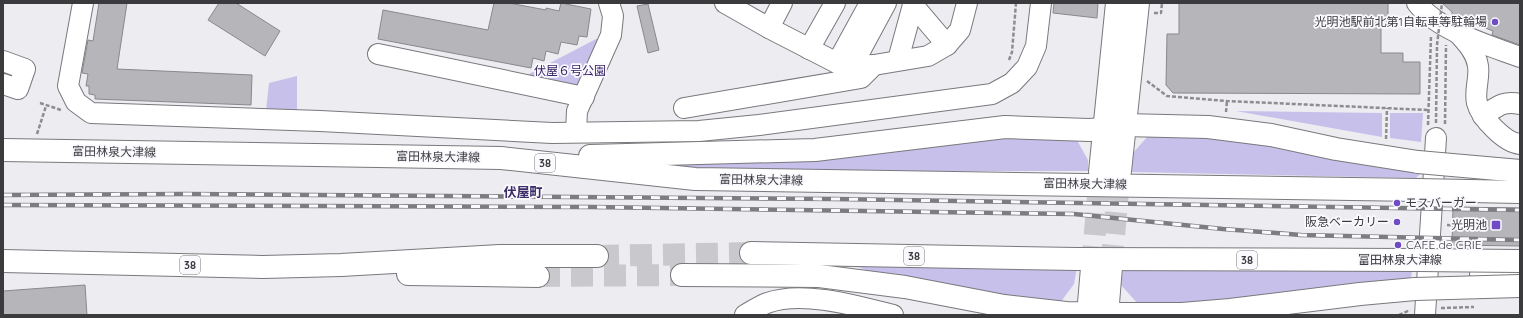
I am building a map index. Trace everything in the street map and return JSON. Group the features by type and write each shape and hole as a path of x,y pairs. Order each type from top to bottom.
{"main road":[{"name":"富田林泉大津線","path":"1110,172 1114,127 1117,3"},
{"name":"富田林泉大津線","path":"1114,127 1146,8"},
{"path":"501,158 815,150 1005,128 1208,127 1271,135 1336,149 1418,162 1520,172"},
{"name":"富田林泉大津線","path":"3,150 501,158 695,179 1520,192"},
{"name":"富田林泉大津線","path":"751,253 1077,260 1417,260 1520,262"},
{"name":"38","path":"3,261 263,267 341,265 500,256 597,256"},
{"path":"263,267 413,275 538,276"},
{"path":"1097,314 1102,268"},
{"path":"682,274 819,276 854,279 1004,306 1066,313 1097,314 1182,314 1415,289 1520,286"}],"street":[{"path":"83,3 68,86 76,102 91,113 320,121 552,134 576,132 699,131 751,126 992,94 1012,83 1026,67 1036,46 1041,3"},
{"path":"576,132 577,111 610,35 613,16 609,3"},
{"path":"769,28 782,3"},
{"path":"809,49 835,3"},
{"path":"845,65 870,3"},
{"path":"845,65 875,38 886,3"},
{"path":"1418,3 1434,13 1452,21 1488,34 1489,29"},
{"path":"1418,3 1423,11 1452,35 1472,48 1478,66 1477,103 1483,116 1497,132 1513,144 1520,144"},
{"path":"731,5 769,28 809,49 845,65 874,65 928,56 948,45 960,30 962,5"},
{"path":"898,60 913,5 948,45"},
{"path":"1452,35 1520,57"},
{"path":"378,54 584,97"},
{"path":"3,61 25,69 18,89 3,84"},
{"path":"684,108 861,78 874,65"},
{"path":"1483,116 1502,103 1510,102 1520,104"},
{"path":"1426,315 1436,138"},
{"path":"1487,156 1487,177 1520,179"},
{"path":"1480,274 1520,273"},
{"path":"848,304 854,279"},
{"path":"745,315 767,303 784,300 816,299 848,304 893,315"}],"path":[{"path":"1008,62 1012,52 1016,3"},
{"path":"1146,8 1161,13 1162,3"},
{"path":"1436,138 1437,45 1442,3"},
{"path":"1431,29 1428,128 1436,138"},
{"path":"1436,138 1445,126 1452,35"},
{"path":"1147,82 1167,96 1226,101 1428,110"},
{"path":"1225,116 1226,101"},
{"path":"35,138 46,106"},
{"path":"1386,144 1387,108"},
{"path":"1431,225 1473,226"},
{"path":"1455,308 1476,307"}],"green space":[{"name":"伏屋６号公園","path":"596,39 601,40 581,85 573,87 529,79 529,74"},
{"path":"297,76 297,113 266,111 269,83"},
{"path":"1236,111 1382,113 1382,137"},
{"path":"1390,113 1423,113 1421,142 1390,138"},
{"path":"1014,132 1074,135 1088,160 1088,171 722,171 662,169 658,157"},
{"path":"1148,136 1209,137 1270,145 1418,169 1420,174 1416,178 1132,172 1133,153"},
{"path":"852,265 1077,267 1074,284 1060,303 962,290 899,274 872,272"},
{"path":"1123,268 1412,270 1411,279 1352,283 1260,297 1187,304 1139,305 1121,285"}],"building":[{"path":"99,3 127,3 117,69 252,75 251,105 95,99 95,95 89,94 89,86 86,86 88,74 82,73 88,40 93,41"},
{"path":"219,3 236,3 280,31 265,56 208,20"},
{"path":"494,3 509,3 559,11 561,3 591,9 587,37 579,36 577,45 561,42 558,54 546,51 544,61 533,58 531,68 378,39 383,10 488,30"},
{"path":"1054,3 1098,3 1097,18 1053,13"},
{"path":"1179,3 1388,3 1388,23 1381,23 1381,53 1403,53 1403,62 1420,62 1420,94 1173,93 1166,85 1167,34 1179,34"},
{"name":"光明池駅前北第1自転車等駐輪場","path":"1442,3 1520,3 1520,45 1492,35 1493,31 1452,15 1452,12"},
{"path":"648,4 659,50 648,53 637,6"},
{"path":"1453,207 1520,208 1520,246 1452,245"},
{"path":"85,285 87,315 3,315 3,291"}],"tunnel":[{"path":"1111,267 1120,171"},
{"path":"1092,268 1100,172"},
{"path":"597,256 751,253"},
{"path":"538,276 682,275"}],"railway":[{"path":"3,195 185,194 835,199 1520,210"},
{"path":"3,205 592,207 1074,214 1223,229 1301,235 1520,240"}],"place":[{"name":"光明池駅前北第1自転車等駐輪場","path":"1495,22"},
{"name":"モスバーガー","path":"1397,203"},
{"name":"阪急ベーカリー","path":"1397,222"},
{"name":"光明池","path":"1496,225"},
{"name":"CAFE de CRIE","path":"1398,245"}],"district":[{"name":"伏屋町","path":"523,192"}]}
